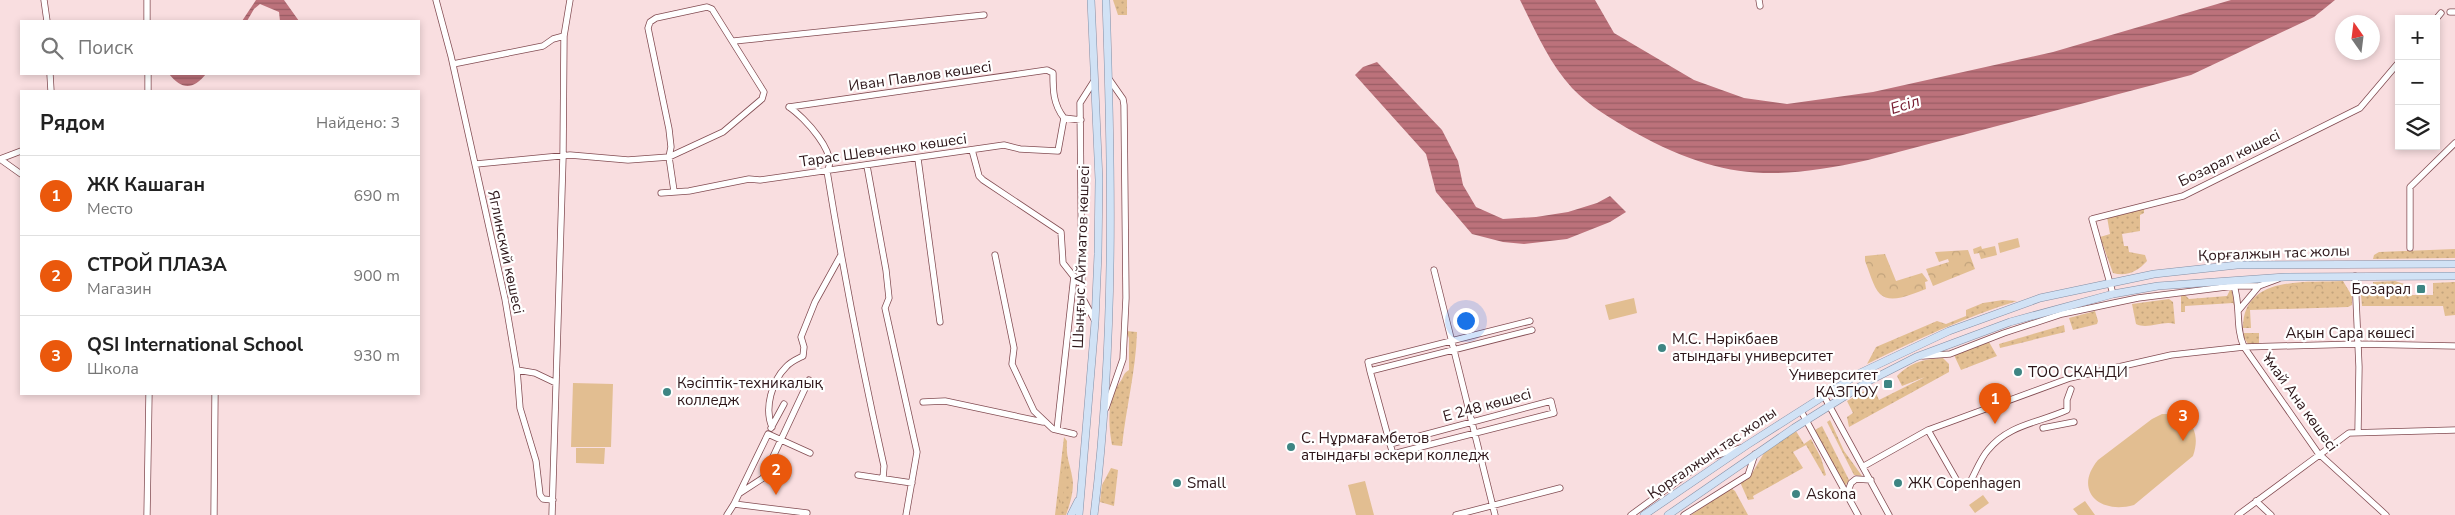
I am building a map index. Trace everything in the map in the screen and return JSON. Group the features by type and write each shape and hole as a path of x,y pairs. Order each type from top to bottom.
{"main road":[{"name":"Шыңғыс Айтматов көшесі","path":"1079,515 1095,322 1099,180 1091,0"},
{"name":"Шыңғыс Айтматов көшесі","path":"1094,515 1104,415 1112,256 1106,0"},
{"name":"Қорғалжын тас жолы","path":"1644,515 1747,445 1860,373 1949,331 2040,298 2154,274 2237,265 2455,264"},
{"path":"2354,265 2355,276"},
{"name":"Қорғалжын тас жолы","path":"1668,515 1806,420 1869,381 1916,357 2010,322 2113,294 2158,286 2285,277 2455,276"},
{"path":"1071,515 1082,494"}],"street":[{"path":"44,0 46,20"},
{"path":"147,0 147,20"},
{"name":"Яглинский көшесі","path":"436,0 453,64 476,164 493,252 505,299 517,370 520,408 536,462 540,496 543,499 552,500"},
{"path":"552,515 563,156 564,36 570,0"},
{"path":"476,164 584,155 628,160 669,157 723,132 762,99 764,92 734,41 712,9 707,7 656,18 650,22 648,28 671,147 669,157 674,190"},
{"path":"734,41 984,15"},
{"path":"453,64 543,46 553,39 564,36"},
{"name":"Бозарал көшесі","path":"2113,294 2092,220 2183,196 2360,108 2395,67"},
{"name":"Иван Павлов көшесі","path":"827,171 831,165 831,158 801,114 789,107 1048,70 1053,73 1054,100 1064,118"},
{"path":"50,75 51,90"},
{"path":"148,75 148,90"},
{"path":"1104,415 1123,359 1126,298 1124,105 1123,99 1108,79"},
{"path":"1094,81 1080,103 1082,297 1095,322"},
{"path":"1064,118 1081,120"},
{"name":"Тарас Шевченко көшесі","path":"661,193 674,190 689,191 749,179 760,180 1009,145 1020,149 1058,150 1064,118"},
{"path":"2410,248 2410,187 2455,143"},
{"path":"972,150 979,176 983,180 1061,232 1063,264 1078,282"},
{"path":"0,159 20,151"},
{"path":"0,159 20,173"},
{"path":"918,159 940,322"},
{"path":"867,166 886,270 889,298 885,308 917,452 906,515"},
{"path":"827,171 857,344 884,466 883,478"},
{"path":"772,426 768,408 772,395 781,373 787,365 803,356 804,347 801,337 815,302 841,255"},
{"path":"995,255 1014,348 1012,364 1034,411 1043,422"},
{"path":"1434,270 1496,515"},
{"path":"1057,430 1074,275"},
{"path":"2355,276 2358,344 2358,432"},
{"path":"1916,357 1950,354 2004,333 2062,314 2138,298 2234,286 2259,286 2285,277"},
{"name":"Ұмай Ана көшесі","path":"2234,286 2239,331 2244,347 2318,453 2386,515"},
{"path":"2238,311 2259,286"},
{"path":"1390,444 1368,362 1530,321"},
{"path":"1370,371 1532,330"},
{"name":"Ақын Сара көшесі","path":"1864,466 1928,430 2070,378 2171,355 2244,347 2358,344 2455,346"},
{"path":"517,370 535,373 556,383"},
{"path":"740,493 763,478 809,380"},
{"path":"1928,430 1960,486 1969,484 1986,451 2001,436 2021,425 2067,410 2067,400 2071,389"},
{"path":"147,515 149,395"},
{"path":"214,515 215,395"},
{"path":"1824,396 1864,466 1889,515"},
{"path":"922,402 945,401 1043,422 1057,430 1074,434"},
{"name":"Е 248 көшесі","path":"1551,401 1554,413 1393,454 1390,444 1472,421 1551,401"},
{"path":"727,515 740,493 784,404"},
{"path":"1801,411 1858,515"},
{"path":"2043,428 2074,422"},
{"path":"2238,515 2342,436 2358,432 2455,430"},
{"path":"768,434 781,438 810,453"},
{"path":"1631,515 1709,458 1747,445"},
{"path":"1684,515 1748,475 1756,454"},
{"path":"858,475 912,483"},
{"path":"1847,494 1851,483 1856,479 1871,480"},
{"path":"1456,515 1560,488"},
{"path":"2256,501 2271,515"},
{"path":"734,504 807,513"}],"green space":[{"path":"1113,0 1127,0 1127,15 1118,15"},
{"path":"2144,207 2144,213 2140,215 2140,231 2122,234 2124,246 2128,246 2129,252 2145,255 2147,261 2140,268 2128,274 2113,273 2100,237 2110,234 2107,217"},
{"path":"2018,238 2020,247 2000,253 1998,243"},
{"path":"1981,246 1982,249 1995,246 1997,255 1981,259 1979,253 1974,254 1973,249"},
{"path":"2455,249 2455,258 2373,259 2374,255 2379,252"},
{"path":"1968,250 1975,269 1933,286 1926,269 1949,262 1948,259 1939,262 1935,252"},
{"path":"1885,254 1896,281 1922,273 1928,281 1925,282 1926,289 1896,298 1885,297 1880,294 1871,278 1865,256"},
{"path":"2343,281 2352,296 2352,305 2348,307 2250,310 2251,328 2243,328 2246,311 2253,299 2265,290 2279,285 2295,283"},
{"path":"2395,281 2407,285 2407,295 2433,295 2433,283 2455,282 2455,315 2445,316 2443,306 2362,306 2361,295 2374,295 2373,282"},
{"path":"2337,284 2337,290 2269,292 2289,286"},
{"path":"2230,290 2232,291 2235,309 2233,303 2185,306 2185,312 2181,312 2181,296 2185,295 2189,299 2227,296"},
{"path":"1634,298 1637,313 1609,320 1605,305"},
{"path":"2169,299 2173,302 2175,324 2165,323 2141,326 2136,324 2132,304"},
{"path":"2003,300 2017,301 1941,329 1867,364 1876,347 1937,321 1946,324 1966,316 1966,310 1983,303"},
{"path":"2095,311 2097,324 2073,330 2069,318"},
{"path":"2064,325 2065,332 2000,348 1999,344"},
{"path":"1126,331 1137,332 1135,360 1122,446 1112,445 1110,412 1116,389 1129,370 1129,338"},
{"path":"2244,333 2259,333 2259,344 2248,344 2243,336"},
{"path":"1989,342 1997,356 1961,370 1954,355"},
{"path":"1943,358 1949,364 1949,372 1849,427 1847,417 1853,413 1847,401 1868,389 1874,389 1879,400 1925,377 1902,386 1897,376 1907,367 1924,360"},
{"path":"573,383 613,384 611,447 571,447"},
{"path":"2162,414 2180,416 2191,425 2196,438 2193,456 2134,505 2110,506 2094,498 2089,490 2088,481 2091,471 2098,460 2152,419"},
{"path":"1830,420 1844,451 1862,476 1854,475 1827,422"},
{"path":"1822,426 1849,480 1845,486 1815,430"},
{"path":"1796,431 1804,444 1811,439 1821,458 1826,475 1824,476 1806,445 1793,452 1803,468 1753,496 1754,499 1748,500 1740,482 1751,475 1764,453"},
{"path":"1064,437 1067,441 1067,455 1073,481 1072,491 1066,515 1055,515"},
{"path":"576,448 605,448 604,464 576,463"},
{"path":"1063,464 1067,468 1060,515 1057,515"},
{"path":"1111,468 1118,470 1114,506 1100,502 1102,485"},
{"path":"1365,481 1374,515 1356,515 1348,485"},
{"path":"1731,488 1735,491 1748,515 1691,515"},
{"path":"1983,495 1989,503 1975,513 1969,505"},
{"path":"2085,501 2095,515 2078,515 2073,509"}],"water":[{"path":"256,0 284,0 298,20 280,20 279,12 260,4 254,9 248,20 243,20"},
{"name":"Есіл","path":"1520,0 1595,0 1614,33 1694,80 1744,98 1787,104 1873,92 2053,52 2231,0 2335,0 2314,17 2191,75 1868,160 1834,167 1775,173 1748,172 1694,160 1634,132 1602,112 1579,95 1556,68"},
{"path":"1377,62 1442,130 1458,161 1463,185 1476,207 1503,219 1536,217 1568,212 1597,203 1610,196 1626,212 1610,222 1567,239 1524,244 1503,242 1472,234 1436,192 1426,154 1355,75 1363,67"},
{"path":"170,75 205,75 197,83 188,86 178,83"}],"place":[{"name":"Бозарал","path":"2421,289"},
{"name":"М.С. Нәрікбаев атындағы университет","path":"1662,348"},
{"name":"ТОО СКАНДИ","path":"2018,372"},
{"name":"Университет КАЗГЮУ","path":"1888,384"},
{"name":"Кәсіптік-техникалық колледж","path":"667,392"},
{"name":"ЖК Кашаган","path":"1995,424"},
{"name":"QSI International School","path":"2183,441"},
{"name":"С. Нұрмағамбетов атындағы әскери колледж","path":"1291,447"},
{"name":"Small","path":"1177,483"},
{"name":"ЖК Copenhagen","path":"1898,483"},
{"name":"Askona","path":"1796,494"},
{"name":"СТРОЙ ПЛАЗА","path":"776,495"}]}
